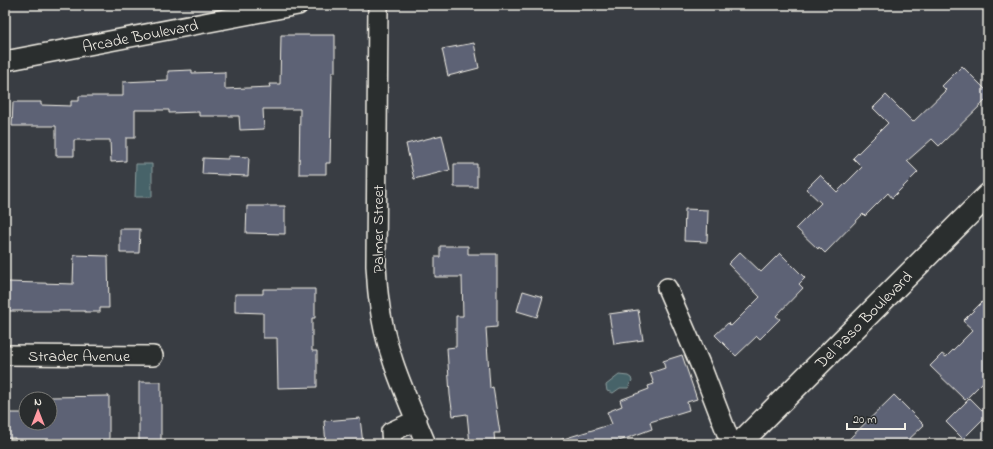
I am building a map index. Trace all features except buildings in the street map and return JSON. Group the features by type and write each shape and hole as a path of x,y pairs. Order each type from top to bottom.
{"main road":[{"name":"Del Paso Boulevard","path":"739,444 988,195"}],"street":[{"name":"Arcade Boulevard","path":"5,61 217,13 298,5"},
{"name":"Palmer Street","path":"378,5 376,266 379,301 386,335 396,368 426,444"},
{"path":"667,288 703,371 731,444"},
{"name":"Strader Avenue","path":"5,355 153,356"},
{"path":"392,444 391,432 417,420"}],"water":[{"path":"136,164 152,164 152,197 135,197"},
{"path":"619,375 628,376 631,378 632,381 628,388 620,388 613,393 607,391 606,385"}]}
